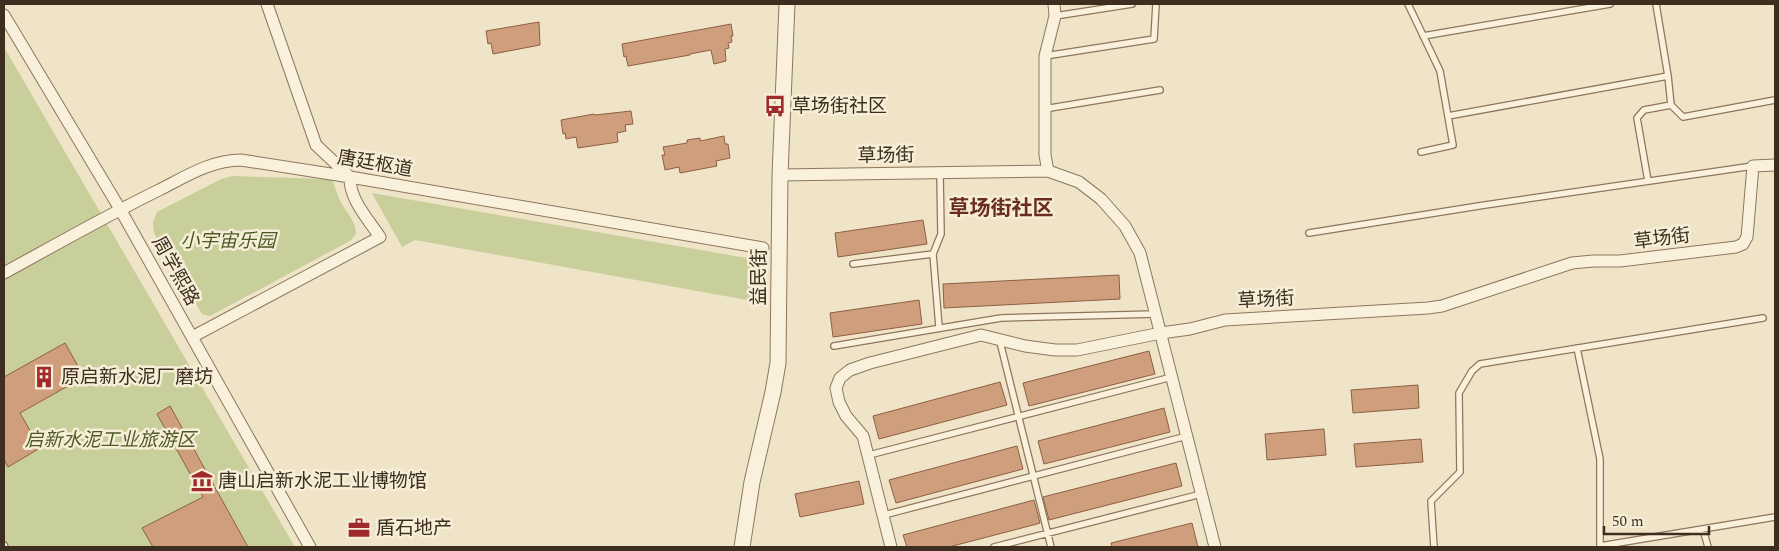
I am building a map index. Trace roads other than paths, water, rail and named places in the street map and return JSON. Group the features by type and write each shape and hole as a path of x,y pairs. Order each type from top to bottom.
{"street":[{"path":"192,336 380,237 354,197 350,188 350,177 316,145 267,4"},
{"name":"益民街","path":"742,547 752,482 778,363 780,175 787,4"},
{"path":"1048,171 1045,155 1045,56 1055,16 1054,4"},
{"name":"周学熙路","path":"4,15 120,209 310,547"},
{"name":"唐廷枢道","path":"4,273 120,209 210,165 228,160 241,160 350,177 764,248"},
{"path":"1753,166 1775,165"},
{"name":"草场街","path":"780,175 1048,171 1078,182 1101,199 1125,226 1140,253 1161,333 1190,329 1225,320 1442,306 1572,263 1593,261 1620,262 1736,248 1743,244 1747,237 1753,166"},
{"path":"891,547 863,436 846,416 839,402 836,388 840,378 850,370 870,362 981,335 999,338 1024,346 1055,350 1077,350 1161,333 1215,547"}],"lane":[{"path":"1055,16 1132,4"},
{"path":"1045,56 1154,39 1156,4"},
{"path":"1408,4 1440,71 1453,145 1421,152"},
{"path":"1423,36 1610,4"},
{"path":"1656,4 1671,105 1683,117 1775,100"},
{"path":"1448,116 1668,76"},
{"path":"1044,109 1160,90"},
{"path":"1648,181 1637,118 1644,110 1671,105"},
{"path":"1309,233 1753,166"},
{"path":"939,328 933,254 941,234 940,173"},
{"path":"853,264 933,254"},
{"path":"834,346 1001,318 1156,314"},
{"path":"1434,547 1431,501 1460,472 1459,393 1472,371 1480,364 1763,318"},
{"path":"999,338 1051,547"},
{"path":"1577,348 1600,459 1600,546 1775,517"},
{"path":"869,454 1172,377"},
{"path":"884,515 1187,436"},
{"path":"994,547 1201,494"},
{"path":"1703,529 1708,547"}],"place":[{"name":"草场街社区","path":"775,106"},
{"name":"原启新水泥厂磨坊","path":"44,377"},
{"name":"唐山启新水泥工业博物馆","path":"202,481"},
{"name":"盾石地产","path":"359,528"}],"district":[{"name":"草场街社区","path":"1001,209"}],"park label":[{"name":"小宇宙乐园","path":"228,241"},
{"name":"启新水泥工业旅游区","path":"110,440"}]}
